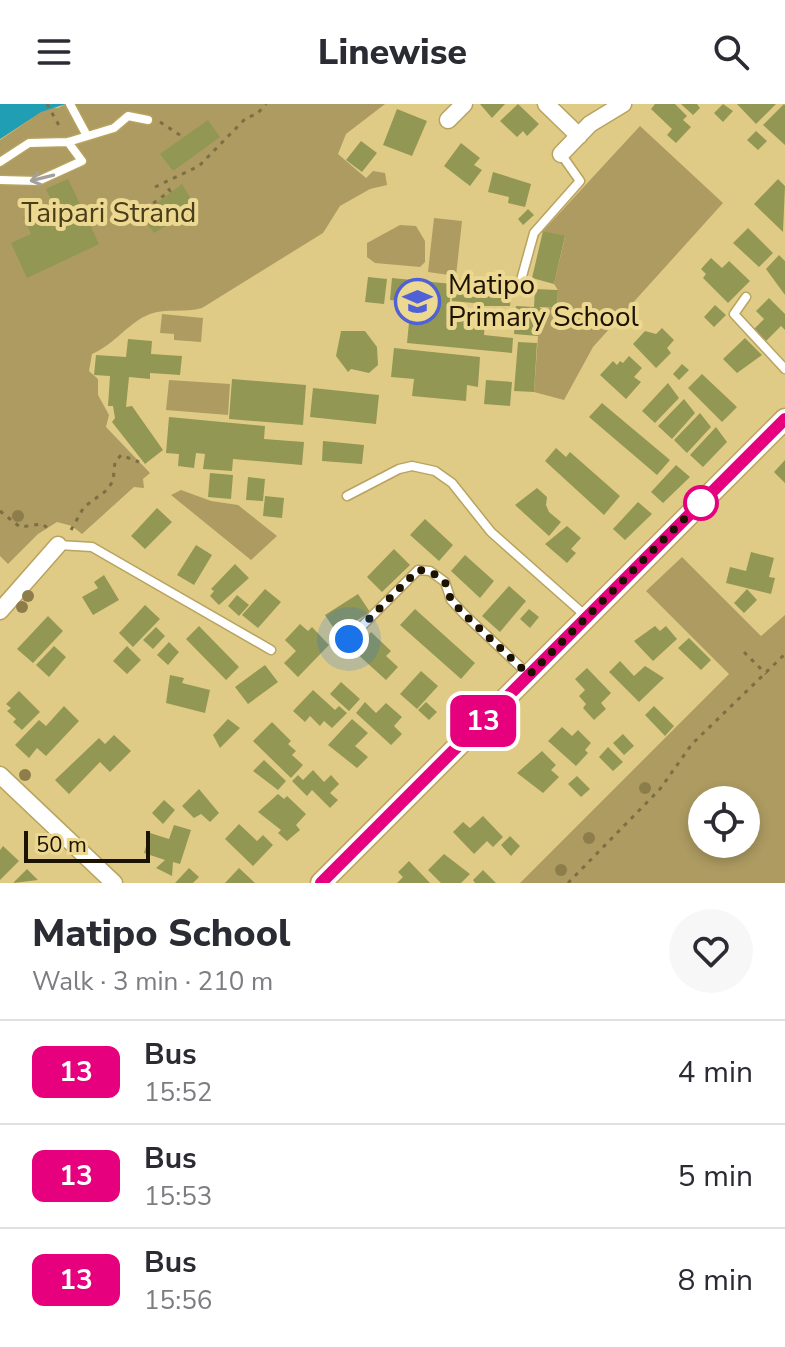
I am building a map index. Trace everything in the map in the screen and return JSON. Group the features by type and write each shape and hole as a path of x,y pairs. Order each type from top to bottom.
{"street":[{"path":"448,120 464,104"},
{"path":"546,104 579,136"},
{"path":"561,154 590,124 623,104"},
{"path":"321,883 785,419"},
{"path":"0,611 58,545"},
{"path":"2,780 114,883"}],"lane":[{"path":"70,104 86,134"},
{"path":"0,162 37,140 68,142 86,134 114,128 128,116 148,120"},
{"path":"0,180 38,181 82,161 68,142"},
{"path":"521,280 534,233 580,181 561,154"},
{"path":"746,297 734,314 785,369"},
{"path":"347,496 399,469 412,466 435,471 452,483 491,532 587,617"},
{"path":"58,545 92,547 271,650"},
{"path":"349,639 418,570 430,571 445,582 451,600 465,615 529,675"}],"path":[{"path":"47,104 53,115"},
{"path":"155,187 199,166 246,118 257,114 266,104"},
{"path":"148,120 162,122 180,135"},
{"path":"132,202 140,213 170,191 165,184"},
{"path":"71,530 84,507 107,490 113,481 115,462 121,455 139,462"},
{"path":"0,511 20,527 42,524 49,529"},
{"path":"744,652 766,674"},
{"path":"568,883 660,789 692,744 785,654"}],"green space":[{"name":"Taipari Strand","path":"0,104 58,108 66,104 385,104 346,134 338,154 366,178 373,171 385,173 387,185 370,189 340,206 323,233 202,308 150,314 92,354 89,371 98,379 98,395 109,415 106,427 150,473 143,479 144,488 134,487 82,534 72,526 57,522 38,534 8,564 0,556 0,140 34,117 0,139"},
{"path":"640,126 723,203 593,347 564,400 534,392 540,308 557,308 558,290 554,284 565,237 543,231"},
{"path":"434,218 462,221 456,276 428,272"},
{"path":"400,225 416,226 425,241 425,262 420,267 375,263 367,257 367,243"},
{"path":"162,314 203,318 201,342 174,340 174,334 160,333"},
{"path":"169,380 230,384 228,415 166,410"},
{"path":"181,490 211,501 238,505 277,536 251,560 171,495"},
{"path":"682,557 761,636 785,615 785,883 520,883 729,674 646,591"}],"water":[{"path":"0,104 66,104 41,112 0,139"}],"building":[{"path":"480,104 505,104 492,118"},
{"path":"518,104 539,124 527,136 523,131 517,137 500,121"},
{"path":"655,104 675,104 687,116 683,120 691,127 676,143 667,135 672,129 651,109"},
{"path":"681,104 697,104 700,108 693,115"},
{"path":"723,104 733,111 723,122 714,113"},
{"path":"737,104 776,104 756,124"},
{"path":"785,105 785,145 763,125"},
{"path":"397,109 427,121 412,156 383,145"},
{"path":"208,120 220,137 173,171 160,154"},
{"path":"756,131 767,141 758,150 747,140"},
{"path":"361,141 377,153 362,172 346,160"},
{"path":"461,143 480,158 474,165 482,170 470,186 444,166"},
{"path":"493,172 531,184 525,207 508,203 509,197 488,192"},
{"path":"68,179 99,244 27,278 11,243 31,234 23,217 53,203 46,189"},
{"path":"778,179 785,186 783,232 754,204"},
{"path":"182,184 196,207 154,233 141,215"},
{"path":"528,209 534,215 523,225 518,219"},
{"path":"748,228 773,253 759,267 733,243"},
{"path":"543,231 565,236 554,284 532,278"},
{"path":"779,255 785,261 785,295 766,269"},
{"path":"711,258 722,268 729,261 750,281 728,303 703,278 706,274 701,269"},
{"path":"368,277 387,279 384,304 365,302"},
{"path":"392,278 452,284 449,307 486,310 484,335 513,338 512,353 407,343 411,302 390,300"},
{"path":"453,278 512,283 510,306 474,306 474,303 452,301"},
{"path":"535,289 558,290 557,308 540,307 538,336 514,334 516,306 534,307"},
{"path":"769,298 785,314 785,330 781,326 766,341 754,329 764,319 756,311"},
{"path":"715,305 726,315 714,327 704,317"},
{"path":"662,328 674,340 667,348 671,353 656,368 633,344 645,331 656,334"},
{"path":"341,331 365,331 377,347 378,365 369,373 351,369 348,372 336,356"},
{"path":"745,338 762,355 737,373 723,359"},
{"path":"128,339 152,341 151,354 182,356 180,375 150,373 150,379 129,377 126,407 132,406 163,450 145,464 112,422 115,418 113,406 108,406 110,376 94,375 96,355 126,357"},
{"path":"518,342 537,343 534,392 514,391"},
{"path":"394,348 480,357 478,387 467,385 466,401 412,396 414,379 391,377"},
{"path":"629,356 642,368 634,377 641,382 626,399 600,375 613,361 617,365"},
{"path":"682,364 689,370 679,380 673,374"},
{"path":"702,374 737,407 722,422 688,388"},
{"path":"232,379 306,385 303,425 229,419"},
{"path":"486,380 512,382 510,406 484,404"},
{"path":"668,383 679,398 655,423 642,411"},
{"path":"313,388 379,395 376,424 310,417"},
{"path":"684,399 695,413 672,439 658,426"},
{"path":"602,403 670,460 657,475 589,417"},
{"path":"700,413 711,427 687,453 674,440"},
{"path":"169,417 265,426 264,439 304,442 302,465 233,459 232,471 203,469 205,454 196,453 194,468 178,466 179,454 166,453"},
{"path":"716,427 727,442 703,467 690,455"},
{"path":"323,441 364,445 362,464 322,461"},
{"path":"556,448 566,457 570,452 620,496 604,515 545,461"},
{"path":"785,460 785,483 774,472"},
{"path":"676,465 690,477 663,503 651,492"},
{"path":"210,473 233,475 231,499 208,497"},
{"path":"248,477 265,479 263,501 246,500"},
{"path":"537,488 547,497 549,512 561,522 549,536 515,505"},
{"path":"265,496 284,498 282,518 263,516"},
{"path":"638,502 652,514 625,540 613,529"},
{"path":"157,508 172,522 145,549 131,536"},
{"path":"425,519 453,545 439,561 410,535"},
{"path":"567,526 581,538 571,549 576,553 567,563 545,544"},
{"path":"196,545 212,555 194,585 177,575"},
{"path":"394,549 410,565 382,592 367,577"},
{"path":"751,552 774,558 769,577 775,578 771,594 726,583 730,567 746,571"},
{"path":"465,555 494,581 480,598 451,571"},
{"path":"235,564 249,578 219,605 210,596 214,591 211,589"},
{"path":"104,575 119,600 93,615 82,597 98,588 94,582"},
{"path":"509,586 526,601 500,632 482,616"},
{"path":"265,589 281,602 258,628 242,615"},
{"path":"747,589 757,600 744,613 734,603"},
{"path":"358,594 370,612 337,633 325,615"},
{"path":"237,595 249,605 239,616 228,606"},
{"path":"145,605 160,619 133,647 119,633"},
{"path":"415,609 475,663 461,679 400,625"},
{"path":"529,609 539,617 530,628 520,619"},
{"path":"48,616 63,631 33,663 17,649"},
{"path":"300,624 308,631 312,627 329,645 298,677 284,663 296,651 285,640"},
{"path":"199,626 239,667 226,680 186,639"},
{"path":"655,626 660,631 666,626 677,639 653,661 634,641"},
{"path":"156,627 165,636 153,649 143,640"},
{"path":"371,632 391,651 386,656 398,667 386,680 354,651"},
{"path":"689,638 711,660 701,670 678,648"},
{"path":"169,642 179,652 168,665 157,655"},
{"path":"54,646 66,657 49,677 36,665"},
{"path":"127,646 141,660 127,674 113,661"},
{"path":"620,661 634,676 645,666 664,678 639,702 609,672"},
{"path":"265,665 278,682 248,704 235,687"},
{"path":"587,668 611,693 601,703 606,709 594,720 583,708 586,704 579,696 585,690 575,679"},
{"path":"421,671 438,686 417,709 400,694"},
{"path":"170,675 184,678 182,683 210,690 205,713 166,703"},
{"path":"341,682 360,699 349,711 330,694"},
{"path":"313,690 335,710 339,706 347,713 332,728 324,721 320,726 310,716 305,722 293,711"},
{"path":"19,691 40,712 22,730 13,722 16,719 7,711 11,708 6,704"},
{"path":"365,702 376,713 386,703 402,717 394,726 402,734 391,745 356,713"},
{"path":"426,702 437,712 429,720 418,710"},
{"path":"64,706 79,721 46,756 37,748 29,758 15,745 39,720 46,726"},
{"path":"654,706 674,726 665,736 645,715"},
{"path":"228,719 240,728 220,748 213,735"},
{"path":"352,719 368,733 355,746 368,757 357,768 328,745"},
{"path":"272,722 291,741 288,744 296,751 292,755 303,765 291,778 253,741"},
{"path":"562,727 572,736 578,730 591,743 585,750 588,753 576,766 548,741"},
{"path":"623,734 634,746 624,755 613,743"},
{"path":"114,735 131,751 110,772 100,762 69,794 55,780 99,738 105,744"},
{"path":"608,747 623,762 613,771 599,757"},
{"path":"542,751 556,765 551,770 559,777 543,793 517,773"},
{"path":"264,760 286,781 278,790 253,771"},
{"path":"313,770 324,782 331,775 339,784 330,793 338,800 330,808 312,790 307,796 292,781 298,775 303,780"},
{"path":"577,776 590,789 581,797 568,784"},
{"path":"199,789 219,813 210,822 201,814 194,818 182,806"},
{"path":"278,794 284,799 287,796 306,814 296,825 300,830 287,841 278,833 281,830 258,812"},
{"path":"164,800 175,810 163,824 152,813"},
{"path":"483,816 503,837 493,847 487,841 474,854 453,832 463,822 470,828"},
{"path":"239,824 257,841 263,835 273,845 253,866 225,839"},
{"path":"174,825 191,830 180,864 173,862 172,876 156,868 165,860 144,853 150,833 169,839"},
{"path":"510,836 520,846 511,856 501,845"},
{"path":"3,846 19,861 0,880 0,850"},
{"path":"444,854 470,874 461,883 441,883 428,870"},
{"path":"409,861 430,883 397,883 403,877 398,872"},
{"path":"189,868 199,877 193,883 175,883"},
{"path":"239,868 255,883 225,883"},
{"path":"27,869 38,880 13,883"},
{"path":"483,870 496,883 475,883 473,880"}],"bus line":[{"name":"13","path":"321,883 785,419"}],"place":[{"name":"Matipo Primary School","path":"417,301"}],"route":[{"path":"349,639 418,570 430,571 445,582 451,600 465,615 529,675 711,492 701,503"}]}
